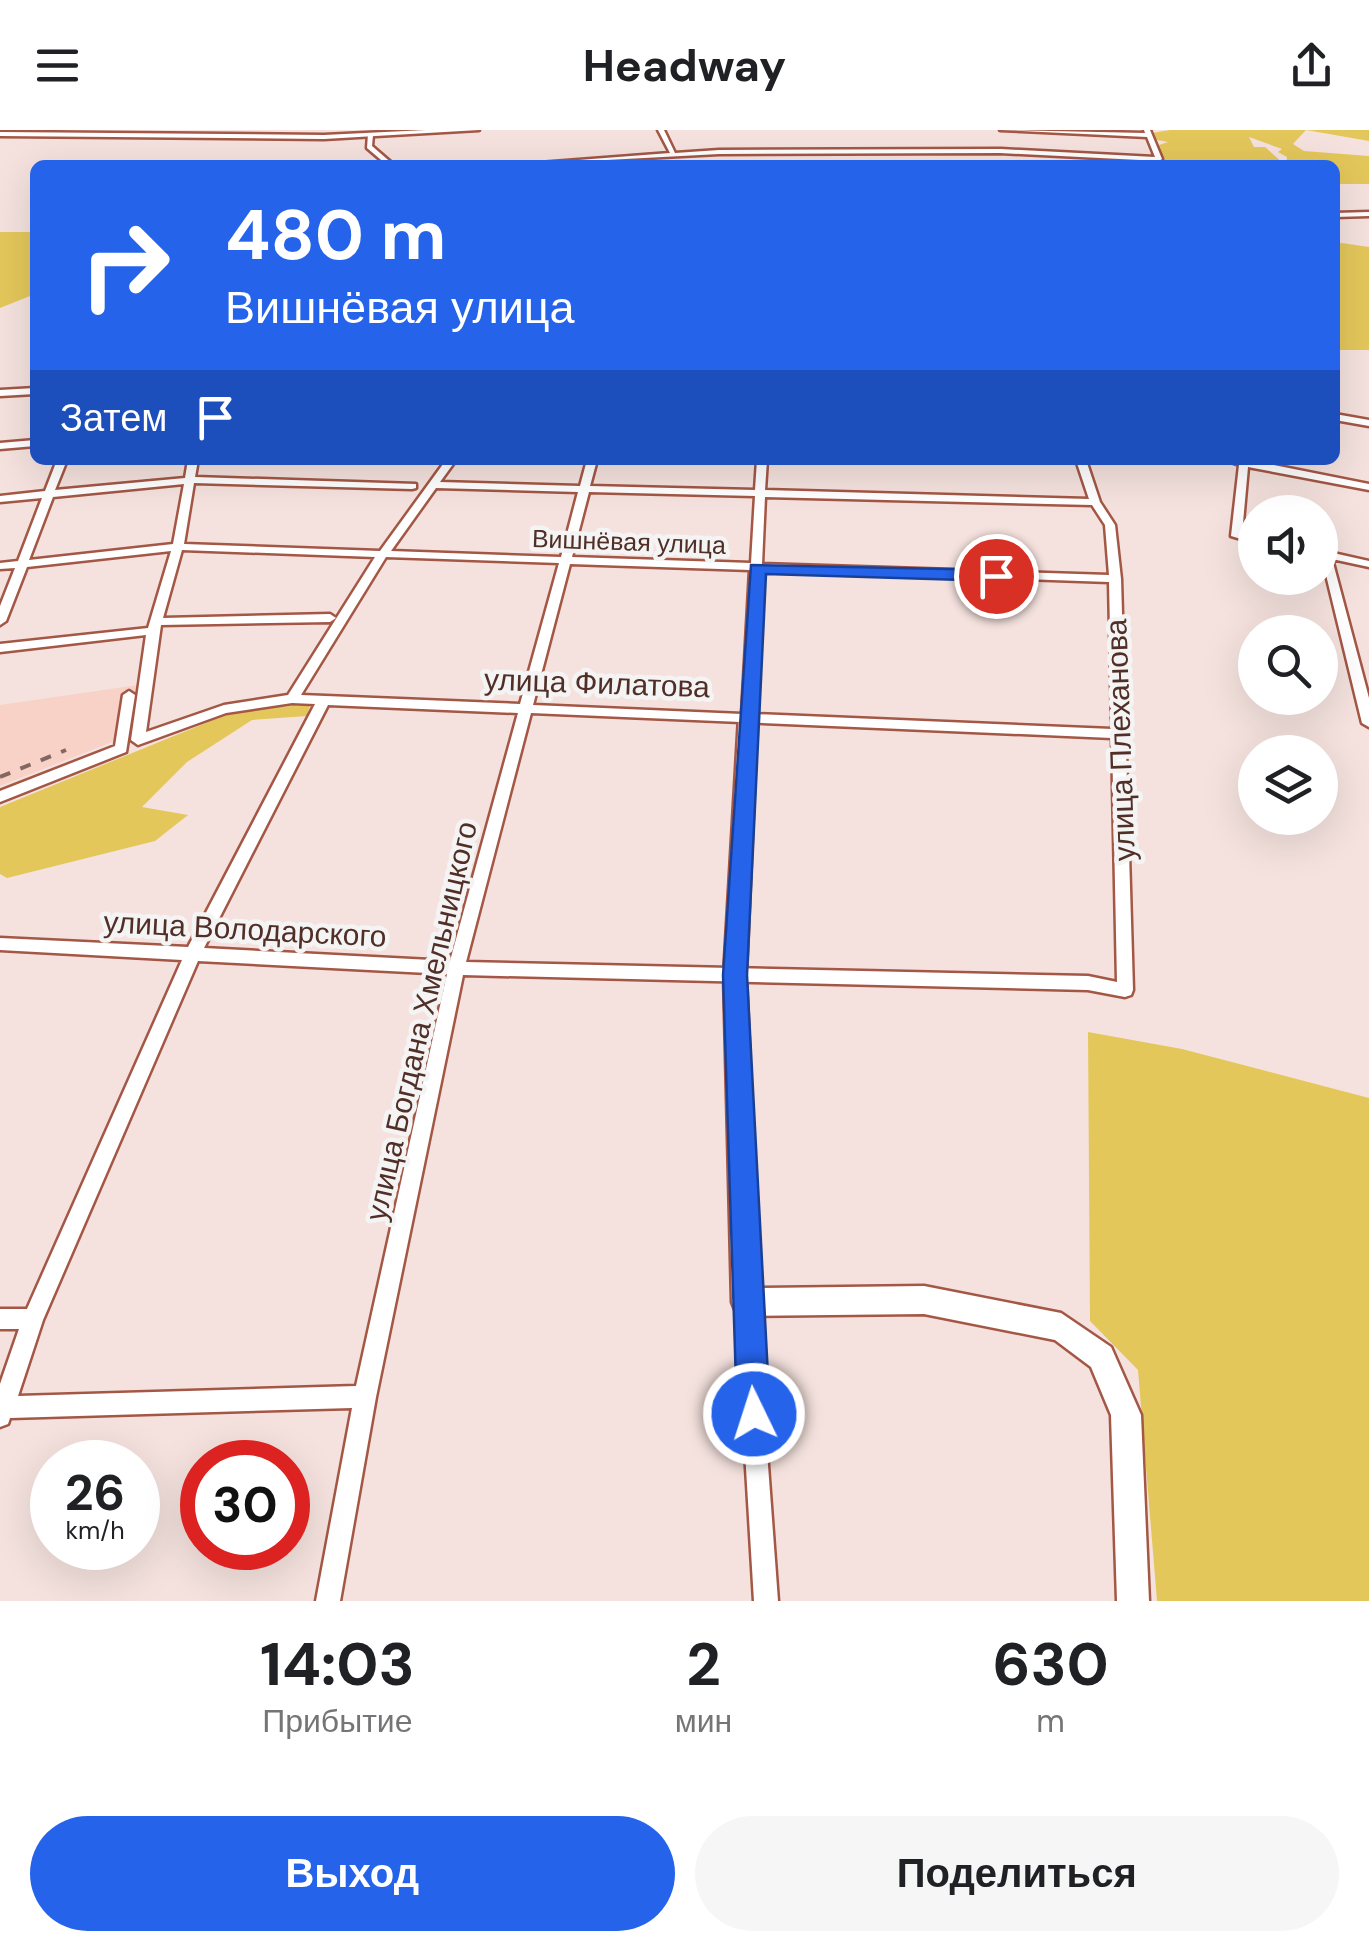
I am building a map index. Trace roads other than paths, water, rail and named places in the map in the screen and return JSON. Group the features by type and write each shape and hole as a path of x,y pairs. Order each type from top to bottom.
{"main road":[{"path":"0,135 370,136 475,130"},
{"path":"748,717 735,975 746,1302 924,1300 1062,1327 1101,1358 1126,1415 1133,1601"}],"street":[{"path":"661,130 673,154"},
{"path":"587,160 673,154 1001,152 1159,158 1149,132 1000,130 1001,152 1005,160"},
{"path":"370,136 369,148 384,160"},
{"path":"1340,214 1369,214"},
{"path":"0,393 30,391"},
{"path":"1340,418 1369,423"},
{"path":"0,446 30,443"},
{"path":"0,620 60,465"},
{"path":"154,627 178,547 194,465"},
{"path":"292,698 382,555 447,465"},
{"name":"улица Богдана Хмельницкого","path":"328,1601 365,1398 456,968 591,465"},
{"path":"748,717 762,465"},
{"name":"улица Плеханова","path":"1083,465 1095,502 1110,525 1115,579 1125,990 1088,983"},
{"path":"1240,495 1244,465"},
{"path":"1263,465 1369,487"},
{"path":"0,498 192,480 412,486"},
{"path":"434,486 1095,502"},
{"name":"Вишнёвая улица","path":"0,566 178,547 1115,579"},
{"path":"1338,557 1369,564"},
{"path":"1334,595 1369,722"},
{"path":"0,648 154,627 330,618"},
{"name":"улица Филатова","path":"154,627 138,740 224,709 292,698 1120,734"},
{"path":"0,796 120,748 128,695"},
{"path":"324,700 194,952 33,1319 2,1412 365,1398"},
{"name":"улица Володарского","path":"0,944 456,968 1088,983"},
{"path":"746,1302 766,1601"},
{"path":"0,1319 33,1319"}],"railway":[{"path":"0,777 66,750"}]}
